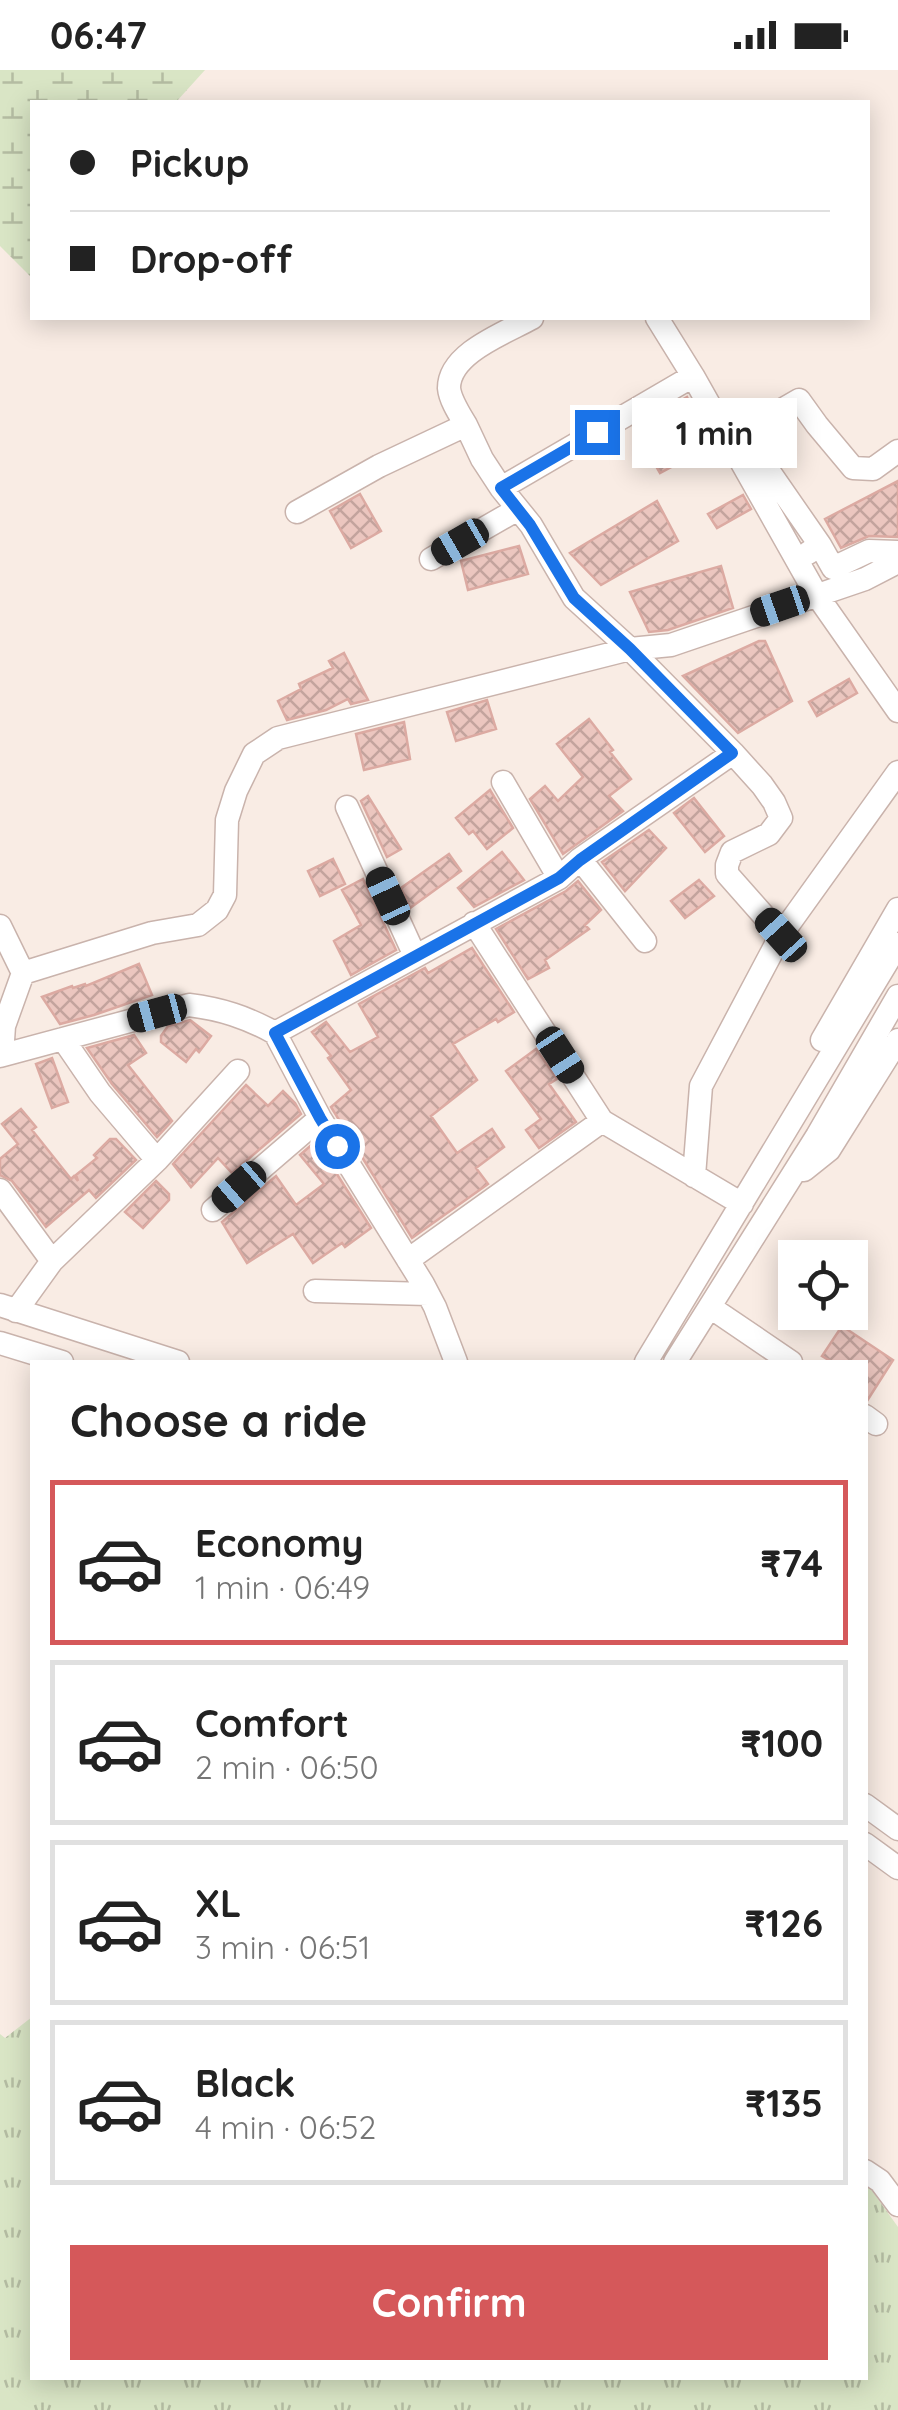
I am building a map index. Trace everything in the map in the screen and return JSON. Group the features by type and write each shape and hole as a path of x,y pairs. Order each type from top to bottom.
{"street":[{"path":"528,320 464,356 452,372 449,392 482,458 530,525 574,598 732,753 774,802 781,818 769,834 732,852 726,874 781,935"},
{"path":"658,320 694,376 816,594 898,711"},
{"path":"501,488 694,376"},
{"path":"898,451 873,469 853,468 799,400 754,426 752,447 833,568 869,551 898,552"},
{"path":"297,512 379,466 466,426"},
{"path":"432,559 518,509"},
{"path":"798,561 820,546"},
{"path":"23,973 152,933 198,925 217,910 225,895 227,820 236,791 254,754 278,738 630,649 671,645 864,579 898,562"},
{"path":"275,1033 559,878 732,753"},
{"path":"694,1176 701,1086 781,935 898,772"},
{"path":"503,782 559,878"},
{"path":"347,807 415,956"},
{"path":"580,860 644,941"},
{"path":"742,1204 764,1140 898,910"},
{"path":"474,923 602,1121 742,1204"},
{"path":"0,926 23,973 4,1026 1,1056 188,1005 242,1016 275,1033 320,1118 428,1294 455,1360"},
{"path":"647,1360 898,944"},
{"path":"676,1360 817,1136 898,996"},
{"path":"63,1038 100,1093 157,1160"},
{"path":"788,1182 829,1150 898,1040"},
{"path":"172,1360 8,1308 157,1160 238,1071"},
{"path":"212,1210 320,1118"},
{"path":"408,1260 602,1121"},
{"path":"0,1190 52,1261"},
{"path":"315,1291 428,1294"},
{"path":"710,1307 788,1360"},
{"path":"0,1343 55,1360"},
{"path":"868,1807 898,1829"},
{"path":"868,1846 898,1868"},
{"path":"868,2173 880,2181 898,2205"}],"green space":[{"path":"0,70 205,70 178,100 30,100 30,276 0,246"},
{"path":"30,2019 30,2380 868,2380 868,2187 898,2227 898,2410 0,2410 0,2034 5,2038"}],"building":[{"path":"687,397 712,445 660,473 634,428"},
{"path":"898,481 898,537 869,536 841,548 825,519"},
{"path":"360,494 381,531 351,548 330,511"},
{"path":"743,495 751,509 717,528 708,514"},
{"path":"657,501 678,541 601,585 570,553"},
{"path":"519,546 528,574 468,590 461,561"},
{"path":"721,566 733,608 668,630 649,632 630,592"},
{"path":"765,641 792,701 738,733 683,676"},
{"path":"344,653 368,700 351,704 348,699 326,710 287,720 278,701 301,689 299,684 333,668 329,661"},
{"path":"849,679 857,693 817,716 809,702"},
{"path":"487,700 496,729 456,741 447,712"},
{"path":"589,719 631,779 609,796 623,811 563,854 530,799 545,786 558,801 583,777 557,744"},
{"path":"404,722 410,759 364,770 356,734"},
{"path":"490,790 513,828 487,849 456,818"},
{"path":"368,796 401,849 387,857 361,801"},
{"path":"694,798 724,836 705,852 674,813"},
{"path":"649,830 666,848 625,891 602,862"},
{"path":"502,852 524,880 474,907 458,888"},
{"path":"449,854 461,871 410,908 401,888"},
{"path":"333,859 345,884 320,896 308,871"},
{"path":"363,879 396,950 351,975 334,941 361,925 342,890"},
{"path":"699,880 714,896 685,918 671,901"},
{"path":"578,881 601,910 585,925 589,929 545,960 549,968 528,979 496,929"},
{"path":"472,948 514,1012 453,1044 477,1080 431,1116 457,1153 492,1129 504,1147 476,1168 488,1184 412,1238 331,1107 351,1090 312,1032 326,1022 350,1052 378,1037 359,1004"},
{"path":"139,964 152,995 94,1015 60,1024 42,997 72,986 86,986"},
{"path":"190,1020 211,1036 186,1062 161,1042 161,1036 168,1026"},
{"path":"134,1035 146,1053 128,1065 172,1121 157,1137 87,1048"},
{"path":"536,1049 557,1079 549,1084 576,1122 539,1148 526,1130 541,1119 506,1071"},
{"path":"52,1058 68,1102 52,1108 36,1064"},
{"path":"246,1085 268,1106 283,1091 301,1114 232,1173 218,1158 191,1187 173,1164"},
{"path":"21,1109 36,1127 32,1130 71,1179 74,1176 78,1181 76,1175 97,1158 94,1155 110,1139 116,1139 136,1160 96,1198 89,1190 46,1227 12,1181 0,1175 0,1159 18,1144 2,1124"},
{"path":"316,1141 371,1228 313,1263 293,1234 247,1263 222,1222 276,1176 296,1205 324,1184 300,1155"},
{"path":"156,1181 169,1194 169,1200 143,1228 125,1212"},
{"path":"839,1330 848,1330 893,1360 868,1399 868,1360 829,1360 822,1356"}],"route":[{"path":"337,1146 275,1033 559,878 732,753 574,598 530,525 501,488 597,432"}]}
